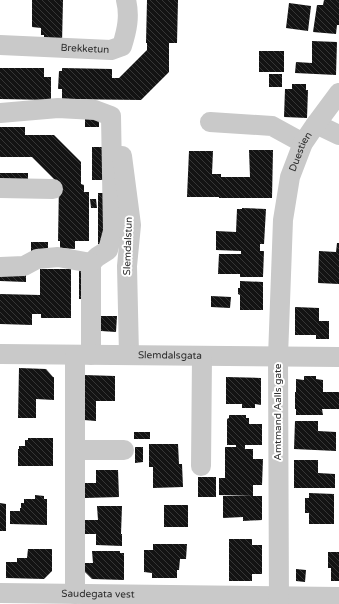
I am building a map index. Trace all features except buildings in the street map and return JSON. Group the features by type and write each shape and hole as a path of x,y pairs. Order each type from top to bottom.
{"street":[{"name":"Brekketun","path":"0,45 111,50 122,46 127,30 128,8 126,0"},
{"name":"Duestien","path":"283,220 290,177 303,142 339,92"},
{"path":"0,113 58,108 95,110 111,116"},
{"name":"Slemdalstun","path":"91,264 97,257 108,250 113,231 111,116"},
{"name":"Slemdalstun","path":"111,116 119,137 131,224 127,266 129,355"},
{"path":"210,122 272,126 303,142"},
{"path":"316,124 339,135"},
{"path":"0,188 53,189"},
{"name":"Amtmand Aalls gate","path":"279,600 278,357 283,220"},
{"path":"0,267 24,266 37,260 58,257 91,264 75,450 75,594"},
{"name":"Slemdalsgata","path":"0,354 339,357"},
{"path":"201,466 202,356"},
{"path":"75,450 124,450"},
{"name":"Saudegata vest","path":"0,593 279,600 333,599"}]}
